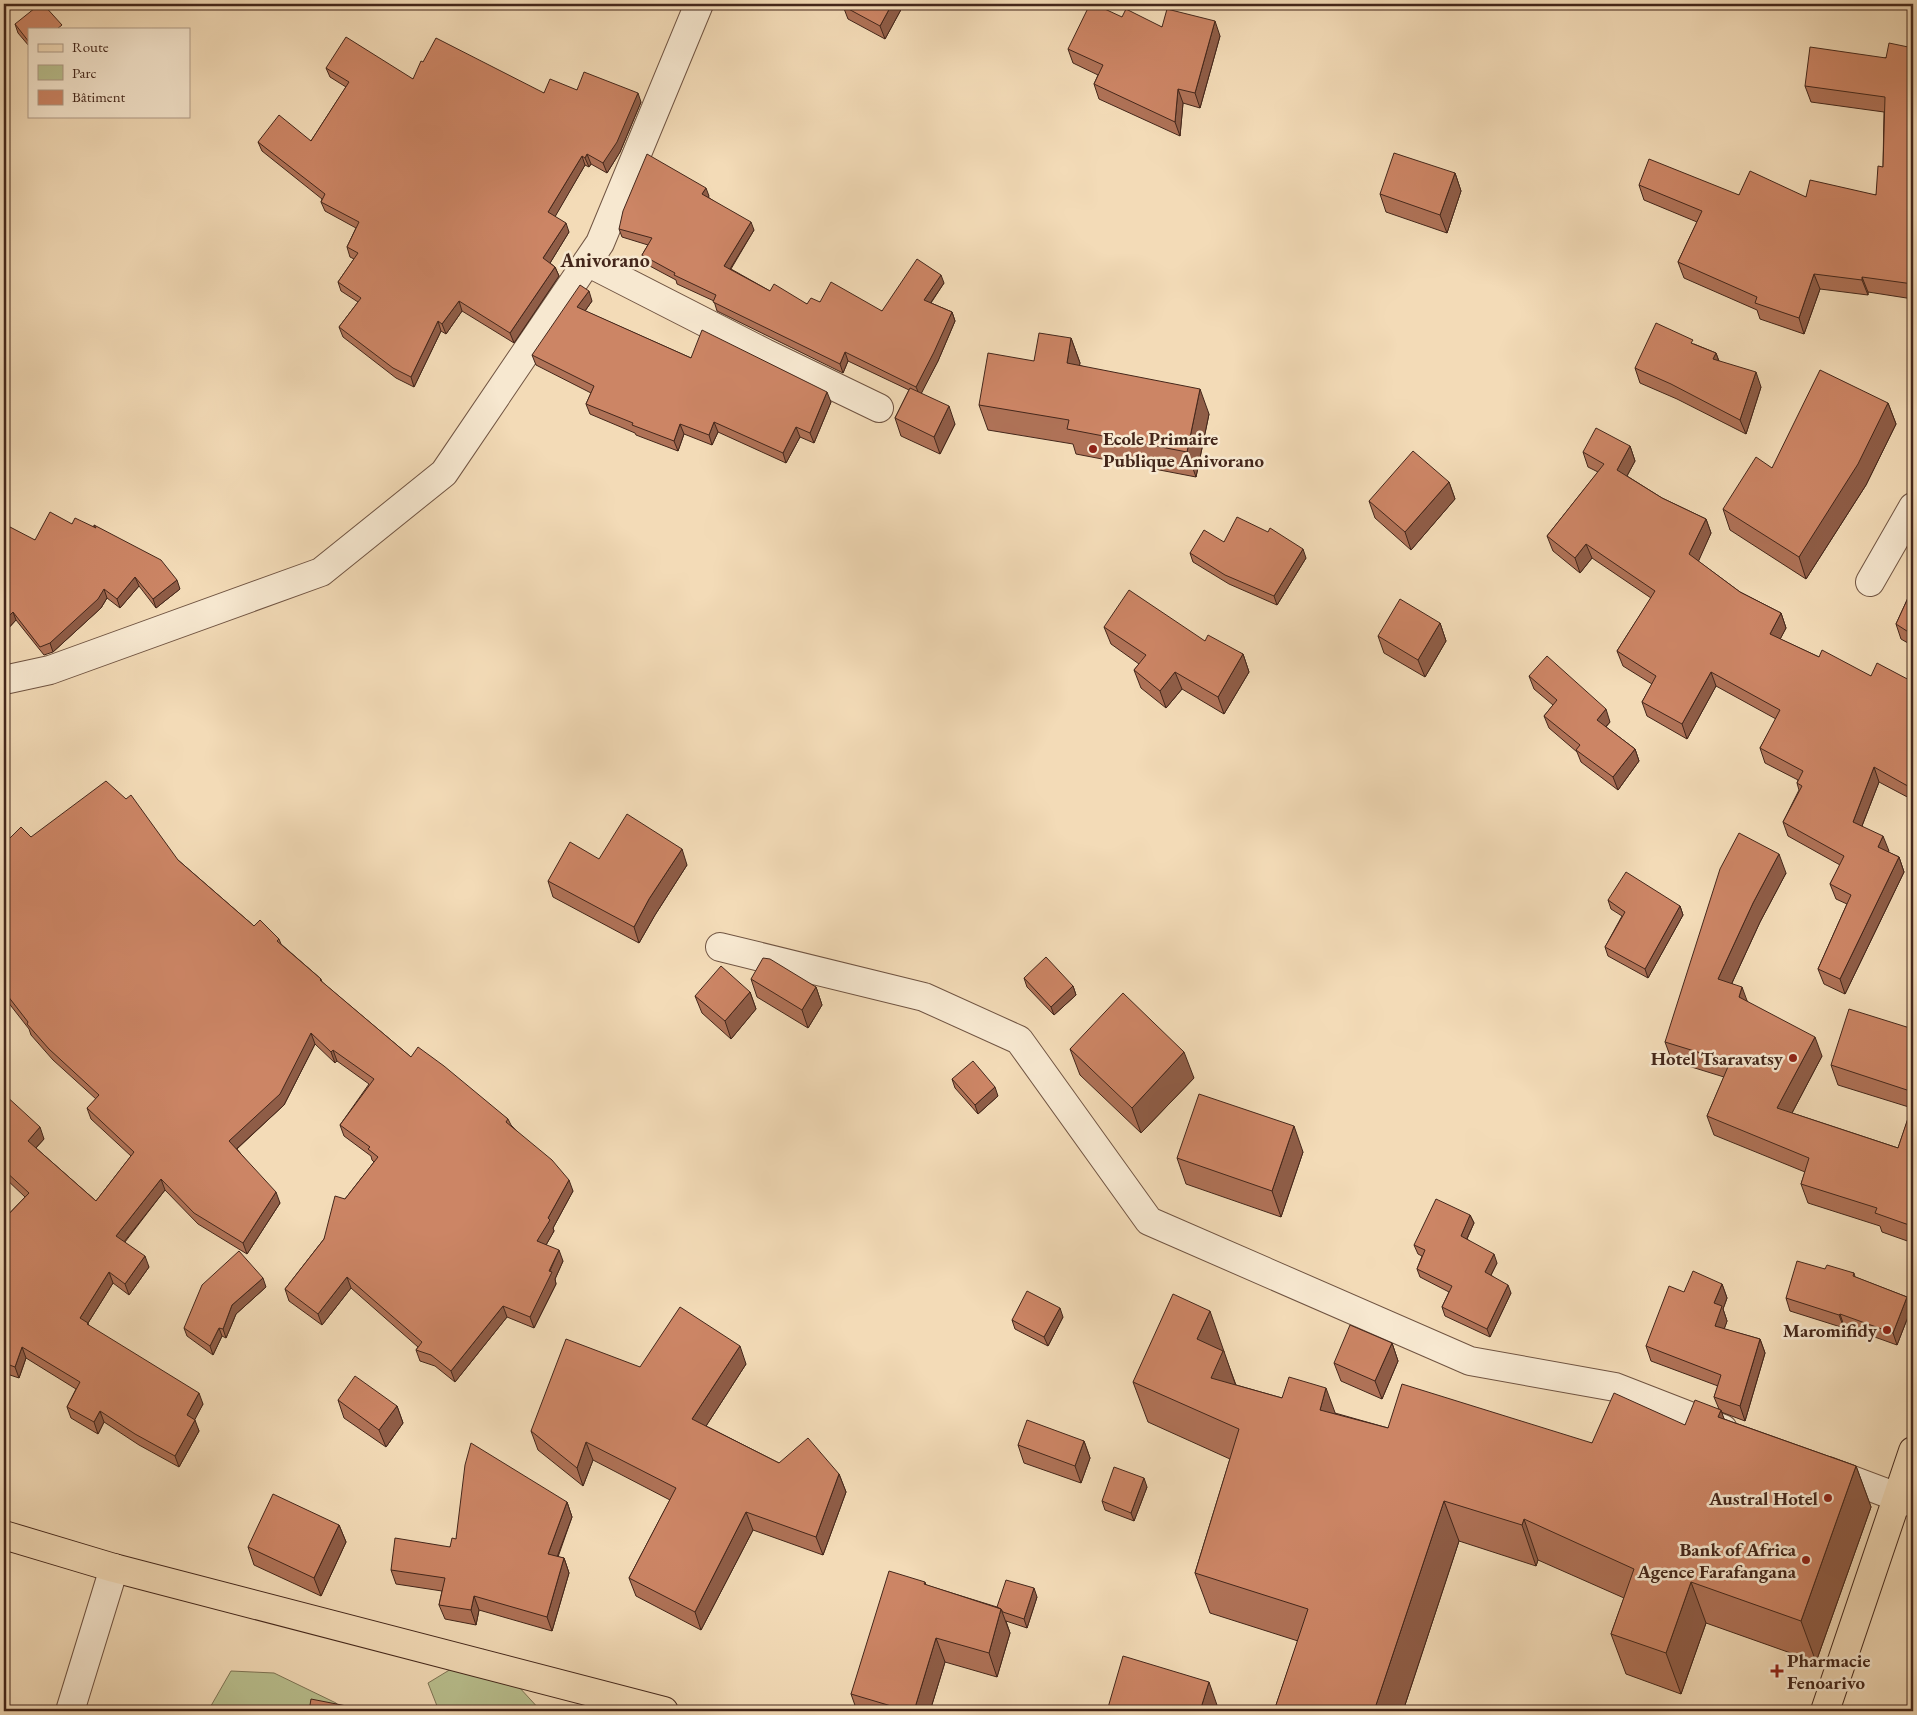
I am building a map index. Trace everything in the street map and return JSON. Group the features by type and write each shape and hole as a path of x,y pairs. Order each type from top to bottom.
{"main road":[{"path":"1825,1711 1906,1501 1913,1451"},
{"path":"4,1535 114,1568 664,1711"}],"street":[{"path":"4,680 50,670 321,572 444,473 600,243 699,4"},
{"path":"587,262 765,353 879,408"},
{"path":"1870,582 1913,507"},
{"path":"720,947 924,997 1018,1040 1149,1221 1270,1276 1470,1361 1615,1387 1743,1437"},
{"path":"1806,1462 1906,1501"},
{"path":"70,1711 114,1568"}],"green space":[{"path":"484,1649 541,1711 439,1711 428,1683"},
{"path":"231,1671 274,1673 336,1703 345,1711 208,1711"}],"building":[{"path":"40,4 43,4 62,25 58,28 28,28 28,41 15,24"},
{"path":"845,4 892,4 880,26 843,6"},
{"path":"1090,4 1094,4 1122,17 1126,9 1162,27 1167,9 1215,21 1195,93 1178,89 1175,122 1094,84 1103,65 1068,49"},
{"path":"346,37 413,79 421,61 423,62 436,38 544,93 550,79 577,90 584,72 638,93 617,142 603,163 587,154 585,158 582,156 548,212 566,223 543,258 555,267 510,333 459,301 442,324 438,321 411,377 393,368 339,327 361,298 338,282 358,253 347,247 359,222 321,202 325,194 258,142 279,115 311,141 349,82 326,68"},
{"path":"1889,43 1913,48 1913,284 1862,277 1862,280 1814,274 1799,318 1755,303 1757,297 1678,262 1702,211 1639,185 1649,159 1739,195 1750,171 1806,197 1810,180 1876,195 1878,166 1883,167 1885,97 1805,86 1810,47 1886,58"},
{"path":"1394,153 1455,173 1440,215 1380,194"},
{"path":"647,154 706,188 702,194 751,222 724,266 770,291 774,284 807,304 811,298 820,302 831,282 882,311 917,259 941,275 924,300 952,312 916,387 845,352 840,364 713,302 716,295 674,275 675,273 642,255 652,238 619,229 623,211"},
{"path":"580,285 589,291 577,307 691,358 702,330 827,392 810,433 796,427 783,453 714,422 709,435 680,424 674,441 632,425 633,423 586,404 594,386 532,355"},
{"path":"1656,323 1693,340 1691,343 1716,353 1713,359 1756,372 1740,420 1671,384 1635,368"},
{"path":"1039,333 1071,338 1067,363 1200,389 1187,452 1067,429 1069,420 979,405 988,353 1034,361"},
{"path":"1820,370 1888,403 1858,464 1799,557 1723,509 1756,457 1772,468"},
{"path":"910,388 949,406 934,437 895,418"},
{"path":"1596,428 1630,446 1617,470 1662,498 1706,519 1689,554 1740,592 1781,613 1770,634 1819,657 1822,650 1871,676 1877,663 1913,682 1913,789 1874,767 1853,822 1883,836 1878,847 1899,857 1840,979 1818,969 1851,895 1830,884 1844,856 1783,822 1802,786 1797,783 1803,771 1760,748 1780,710 1711,672 1682,724 1642,702 1656,676 1617,651 1655,591 1586,544 1575,558 1547,536 1604,464 1583,452"},
{"path":"1413,451 1449,482 1405,532 1369,501"},
{"path":"50,512 72,524 75,518 96,528 94,525 161,560 177,580 153,599 135,577 117,599 104,589 98,599 50,643 40,647 13,612 4,621 4,533 6,535 10,527 35,540"},
{"path":"1237,517 1268,532 1270,528 1303,549 1274,596 1225,575 1190,553 1204,530 1224,542"},
{"path":"1913,587 1913,635 1896,624"},
{"path":"1129,590 1205,641 1208,635 1243,654 1218,697 1175,672 1160,691 1134,670 1146,655 1104,627"},
{"path":"1400,599 1440,623 1418,660 1378,636"},
{"path":"1547,656 1606,709 1597,720 1635,749 1613,777 1576,750 1580,745 1544,716 1557,700 1529,676"},
{"path":"106,781 126,799 131,795 178,860 254,926 260,920 279,939 277,941 411,1057 418,1047 444,1066 508,1119 506,1122 552,1160 569,1180 548,1218 550,1220 537,1241 559,1250 549,1271 552,1272 530,1317 503,1306 451,1371 431,1355 416,1350 422,1342 347,1277 318,1314 285,1289 324,1239 335,1196 345,1199 378,1157 368,1149 370,1147 340,1125 374,1079 333,1050 331,1052 311,1033 280,1094 229,1141 276,1192 243,1243 194,1213 161,1179 116,1236 145,1256 125,1284 109,1272 80,1318 199,1393 187,1415 195,1420 175,1456 135,1434 100,1411 94,1422 67,1407 80,1382 22,1347 15,1367 4,1363 4,1219 29,1193 4,1170 4,1094 40,1127 28,1141 96,1201 134,1152 87,1108 99,1095 49,1049 27,1024 28,1022 4,991 4,844 21,827 31,837"},
{"path":"627,814 682,849 649,899 634,927 548,881 570,842 599,859"},
{"path":"1739,833 1779,854 1753,903 1718,979 1742,987 1739,997 1815,1037 1777,1108 1898,1148 1913,1103 1913,1211 1909,1225 1875,1213 1877,1208 1801,1184 1809,1158 1707,1116 1730,1062 1665,1042 1720,869"},
{"path":"1626,872 1680,906 1645,969 1605,947 1625,912 1608,900"},
{"path":"1046,957 1073,986 1051,1007 1024,978"},
{"path":"763,958 770,959 816,987 802,1010 751,979"},
{"path":"721,966 750,992 725,1021 695,996"},
{"path":"1123,993 1184,1052 1132,1108 1070,1049"},
{"path":"1849,1009 1913,1029 1913,1092 1831,1065"},
{"path":"973,1061 995,1087 975,1105 952,1079"},
{"path":"1199,1094 1294,1126 1272,1191 1177,1158"},
{"path":"1436,1199 1470,1215 1461,1236 1494,1254 1485,1272 1508,1285 1487,1329 1442,1307 1452,1286 1417,1269 1425,1250 1414,1245"},
{"path":"239,1251 263,1278 232,1305 223,1329 219,1328 210,1346 184,1328 202,1285"},
{"path":"1797,1261 1825,1269 1827,1265 1854,1273 1853,1276 1907,1297 1893,1333 1840,1314 1786,1298"},
{"path":"1693,1271 1722,1284 1714,1303 1722,1306 1715,1326 1760,1339 1740,1406 1714,1397 1721,1375 1646,1346 1669,1286 1684,1292"},
{"path":"1027,1291 1060,1308 1044,1337 1012,1320"},
{"path":"1173,1294 1210,1311 1197,1339 1223,1351 1211,1378 1282,1398 1289,1377 1326,1388 1320,1410 1388,1428 1402,1384 1592,1443 1614,1393 1685,1425 1695,1400 1721,1410 1718,1417 1856,1466 1801,1621 1691,1582 1666,1653 1611,1634 1634,1569 1524,1519 1522,1525 1444,1501 1374,1711 1274,1711 1308,1609 1195,1573 1239,1429 1133,1382"},
{"path":"680,1307 740,1346 692,1419 779,1463 808,1438 839,1474 816,1537 746,1512 695,1612 629,1578 676,1488 586,1442 577,1468 531,1431 566,1339 640,1367"},
{"path":"1350,1325 1392,1343 1375,1381 1334,1363"},
{"path":"355,1376 397,1406 379,1430 338,1400"},
{"path":"1027,1420 1084,1441 1075,1466 1018,1445"},
{"path":"471,1443 567,1502 548,1554 564,1558 547,1617 474,1596 471,1610 439,1605 445,1578 391,1570 395,1538 450,1547 452,1538 456,1539 465,1465"},
{"path":"1114,1467 1144,1478 1131,1513 1102,1501"},
{"path":"273,1494 339,1525 314,1578 248,1547"},
{"path":"889,1571 1001,1609 989,1653 936,1638 914,1711 908,1711 851,1694"},
{"path":"1006,1580 1034,1588 1024,1619 1003,1612 997,1607"},
{"path":"1123,1656 1209,1682 1200,1711 1107,1711"},
{"path":"311,1699 372,1711 309,1711"}],"place":[{"name":"Ecole Primaire Publique Anivorano","path":"1093,449"},
{"name":"Hotel Tsaravatsy","path":"1793,1058"},
{"name":"Maromifidy","path":"1887,1330"},
{"name":"Austral Hotel","path":"1828,1498"},
{"name":"Bank of Africa Agence Farafangana","path":"1806,1560"},
{"name":"Pharmacie Fenoarivo","path":"1777,1671"}],"district":[{"name":"Anivorano","path":"605,260"}]}
